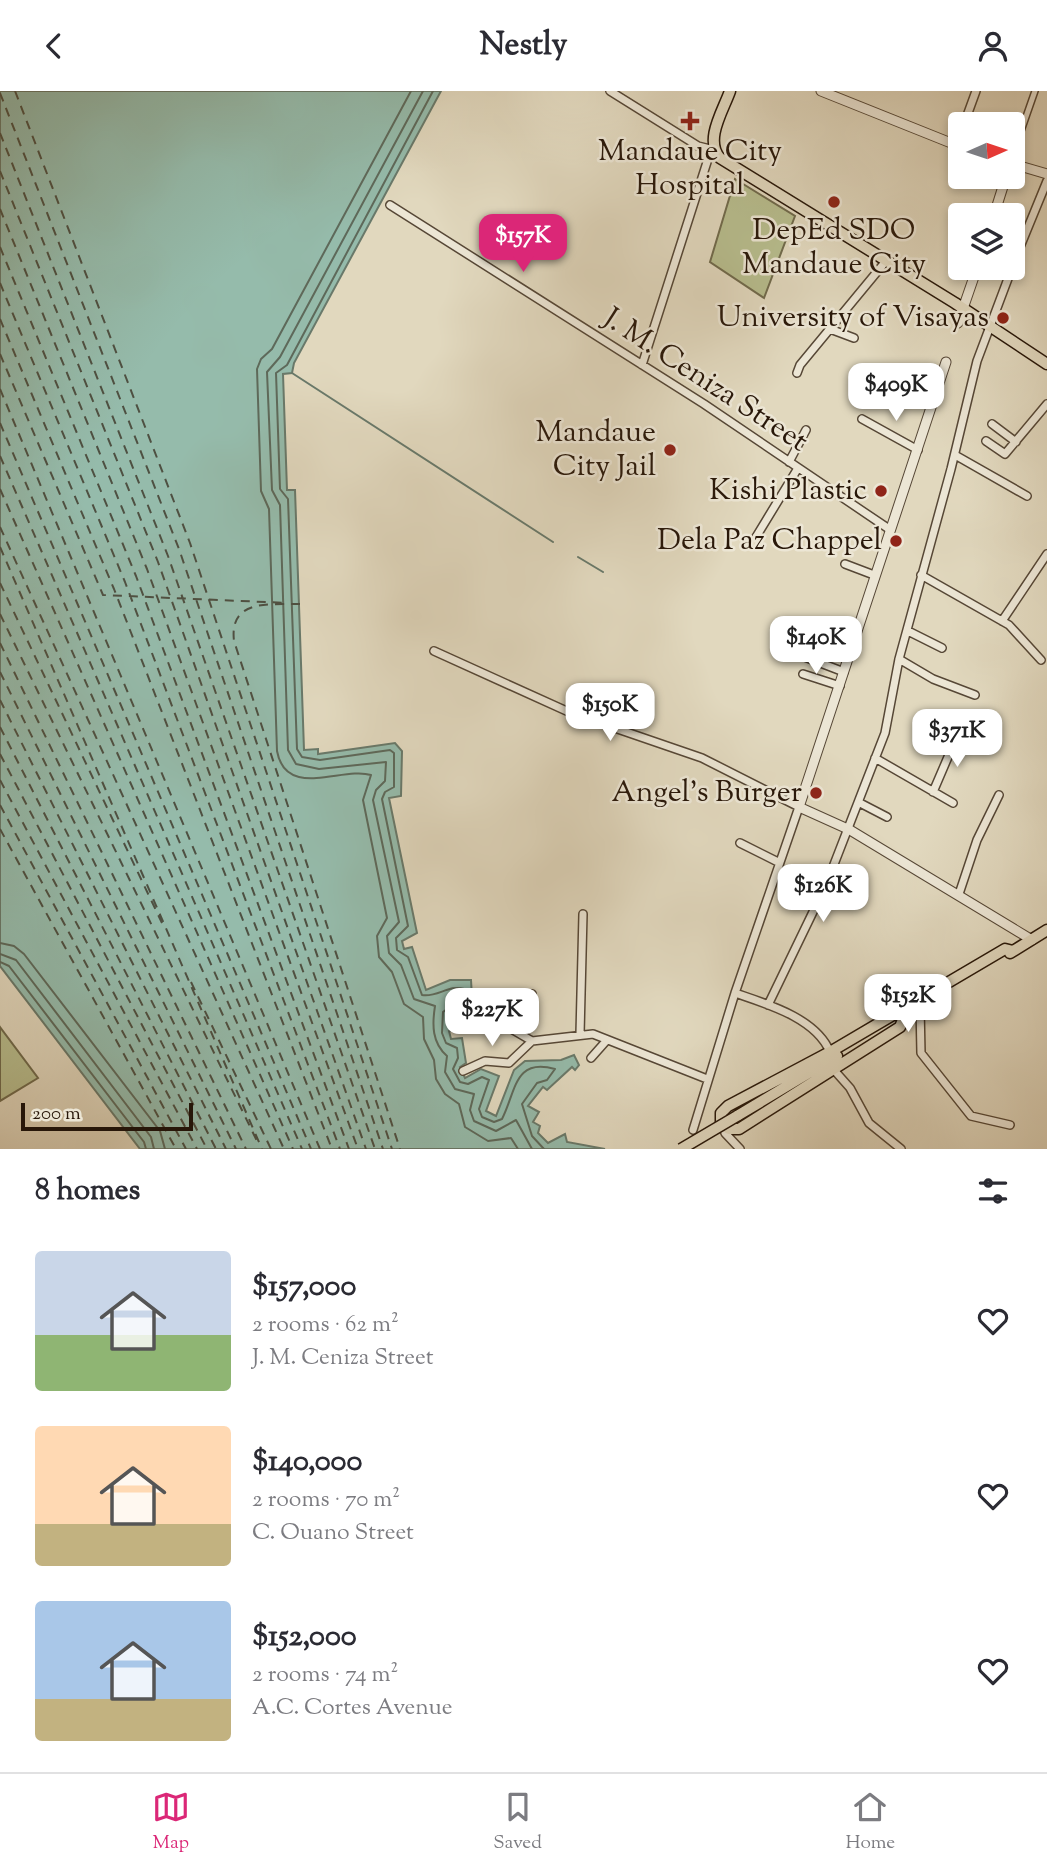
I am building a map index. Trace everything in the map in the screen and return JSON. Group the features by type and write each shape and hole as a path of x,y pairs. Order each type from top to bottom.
{"main road":[{"path":"730,91 714,138 714,150 735,169 1046,361"},
{"path":"681,1149 1047,930"},
{"path":"905,1015 900,1027 837,1073 739,1129 721,1131 720,1117 725,1108 830,1052 1005,949 1013,951"}],"street":[{"path":"610,91 698,146 714,150 708,159 642,365"},
{"path":"821,91 948,142"},
{"path":"968,112 976,91"},
{"path":"1026,117 1035,91"},
{"path":"1026,168 1047,174"},
{"path":"1025,236 1047,181"},
{"name":"J. M. Ceniza Street","path":"390,205 642,365 888,529"},
{"path":"797,373 800,365 886,261"},
{"path":"958,323 973,280"},
{"path":"768,1005 850,829 885,733 899,659 988,325 1007,280"},
{"path":"830,329 854,338"},
{"path":"693,1130 778,862 799,807 888,529 918,450 946,362"},
{"path":"986,441 1005,454 1047,404"},
{"path":"862,419 918,450"},
{"path":"992,424 1016,442"},
{"path":"789,462 806,430"},
{"path":"955,455 1027,496"},
{"path":"755,537 798,468"},
{"path":"1005,623 1047,554"},
{"path":"845,564 874,575"},
{"path":"921,575 1005,623 1041,660"},
{"path":"908,631 942,648"},
{"path":"434,651 571,713 702,758 799,807 850,829 1031,940"},
{"path":"797,654 844,672"},
{"path":"899,659 933,679 975,695"},
{"path":"803,674 839,686"},
{"path":"933,792 957,736"},
{"path":"875,758 953,803"},
{"path":"959,894 977,840 999,795"},
{"path":"860,803 887,817"},
{"path":"740,843 778,862"},
{"path":"580,1034 583,914"},
{"path":"735,993 768,1005 810,1026 830,1052"},
{"path":"491,1017 532,994"},
{"path":"920,1006 921,1053 971,1117 1010,1125"},
{"path":"467,1016 491,1017 532,1041"},
{"path":"463,1070 485,1061 509,1063 532,1041 593,1034 707,1079"},
{"path":"592,1058 607,1040"},
{"path":"837,1073 869,1123 901,1149"},
{"path":"721,1131 740,1149"}],"shaded area":[{"path":"735,179 795,216 764,298 710,262"},
{"path":"0,1027 38,1078 0,1101"}],"water":[{"path":"0,91 441,91 294,363 292,373 283,374 287,490 295,490 304,750 318,749 318,754 395,743 402,751 401,796 389,798 417,933 402,941 404,949 412,947 426,990 450,980 471,980 472,997 464,1012 449,1016 450,1022 456,1021 457,1028 449,1031 451,1039 462,1038 466,1063 460,1067 465,1078 481,1069 499,1076 486,1111 496,1116 514,1070 525,1061 561,1060 574,1055 579,1065 575,1070 572,1067 547,1090 543,1087 528,1106 539,1112 533,1122 540,1126 538,1133 548,1143 565,1134 567,1142 605,1149 140,1149 0,966"}],"waterway":[{"path":"292,373 553,542"},
{"path":"578,557 603,572"}],"ferry route":[{"path":"15,91 190,543 392,1149"},
{"path":"0,93 179,549 383,1149"},
{"path":"0,133 168,556 375,1149"},
{"path":"0,171 158,562 366,1149"},
{"path":"0,209 147,569 358,1149"},
{"path":"0,247 136,576 349,1149"},
{"path":"0,283 125,582 340,1149"},
{"path":"0,319 114,589 332,1149"},
{"path":"0,354 103,595 288,603"},
{"path":"0,389 320,1149"},
{"path":"0,423 311,1149"},
{"path":"0,456 302,1149"},
{"path":"0,489 293,1149"},
{"path":"0,527 284,1149"},
{"path":"0,547 262,1149"},
{"path":"0,583 162,923"},
{"path":"300,604 265,605 245,611 238,617 234,627 234,641 400,1149"},
{"path":"0,614 257,1141"},
{"path":"0,643 246,1149"},
{"path":"0,672 236,1149"},
{"path":"0,700 226,1149"},
{"path":"0,727 216,1149"},
{"path":"0,754 207,1149"},
{"path":"0,780 197,1149"},
{"path":"0,805 186,1149"},
{"path":"0,829 176,1149"},
{"path":"191,982 271,1149"}],"place":[{"name":"Mandaue City Hospital","path":"690,121"},
{"name":"DepEd SDO Mandaue City","path":"834,202"},
{"name":"University of Visayas","path":"1003,318"},
{"name":"Mandaue City Jail","path":"670,450"},
{"name":"Kishi Plastic","path":"881,491"},
{"name":"Dela Paz Chappel","path":"896,541"},
{"name":"Angel's Burger","path":"816,793"}]}
